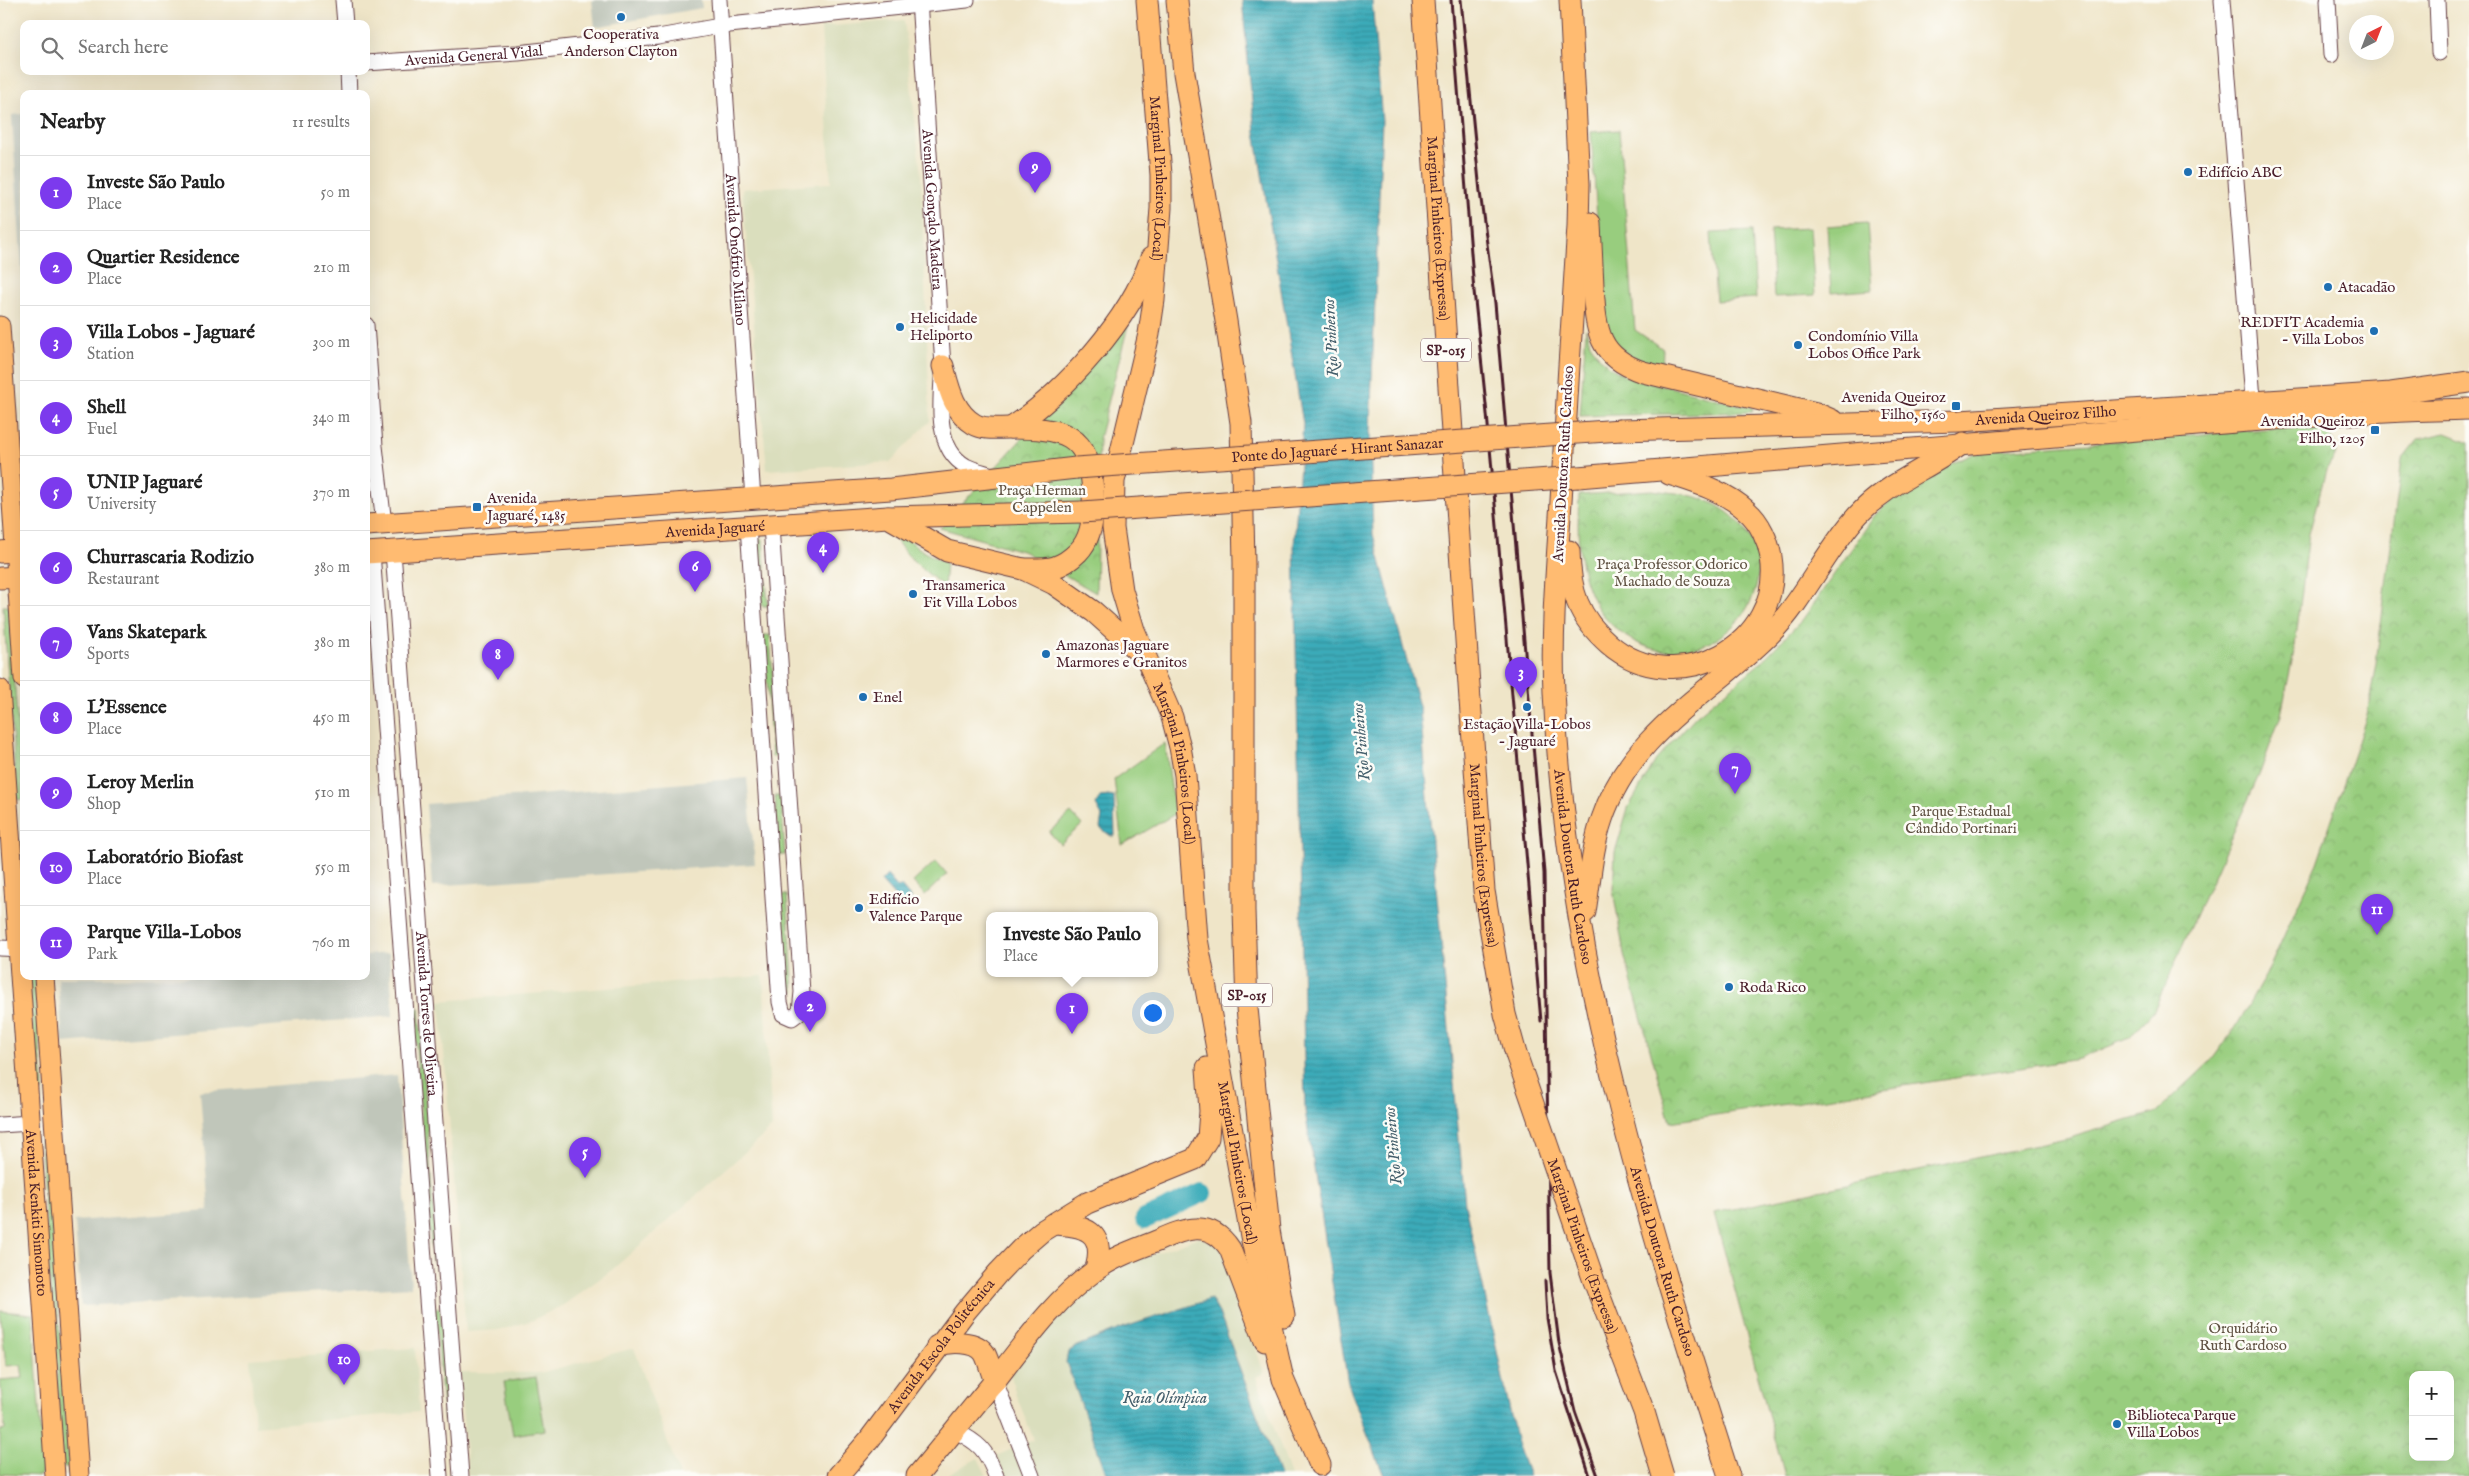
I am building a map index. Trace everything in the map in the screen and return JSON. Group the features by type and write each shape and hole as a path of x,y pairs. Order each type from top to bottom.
{"highway":[{"name":"SP-015","path":"1177,0 1184,73 1226,322 1240,423 1244,563 1244,910 1251,1066 1274,1264 1290,1349 1322,1470"},
{"name":"Marginal Pinheiros (Expressa)","path":"1423,0 1484,891 1505,1014 1516,1054 1594,1281 1644,1412 1663,1476"},
{"name":"Avenida Doutora Ruth Cardoso","path":"1570,0 1579,184 1554,610 1554,694 1561,782 1581,926 1618,1106 1700,1390 1729,1476"},
{"name":"Marginal Pinheiros (Local)","path":"1148,10 1161,174 1154,300 1149,334 1114,481 1111,504 1115,544 1122,590 1144,657 1172,717 1185,775 1197,939 1251,1236 1283,1380 1322,1470"},
{"path":"1579,184 1589,204 1596,327 1601,339 1612,355 1630,368 1643,372 1816,413 1841,424"},
{"path":"1011,428 1045,404 1108,332 1137,292 1157,241"},
{"path":"943,366 953,400 969,420 984,427 1056,430 1073,439 1084,455 1093,484 1092,522 1088,536 1081,549 1057,568 1022,569"},
{"name":"Avenida Queiroz Filho","path":"1073,513 1662,472 2254,411 2391,393 2464,380"},
{"name":"Avenida Queiroz Filho","path":"1621,430 2254,411 2469,410"},
{"name":"Ponte do Jaguaré - Hirant Sanazar","path":"1054,469 1621,430"},
{"path":"1581,926 1598,833 1603,817 1614,792 1638,754 1667,721 1742,661 1772,632 1847,528 1871,502 1902,479 1942,458 1963,442"},
{"name":"Avenida Jaguaré","path":"375,525 891,489 998,478 1054,469"},
{"path":"1561,502 1569,526 1571,582 1579,608 1593,629 1620,654 1638,662 1666,668 1697,666 1729,650 1759,620 1767,607 1772,588 1769,547 1753,516 1734,501 1716,490 1662,472"},
{"name":"Avenida Jaguaré","path":"377,552 888,517 1073,513"},
{"path":"888,517 947,551 1022,569 1054,584 1076,598 1144,657"},
{"name":"Avenida Escola Politécnica","path":"838,1476 863,1447 937,1346 998,1273 1052,1224 1087,1202 1189,1163 1195,1159 1205,1146 1210,1111 1209,1085 1196,971 1197,939"},
{"path":"1052,1224 1078,1226 1092,1234 1098,1242 1100,1251 1096,1269"},
{"path":"917,1476 1042,1319 1096,1269 1168,1236 1198,1228 1207,1228 1216,1233 1230,1249 1261,1332 1283,1380"},
{"path":"937,1346 947,1342 978,1348 984,1354 994,1380"}],"main road":[{"path":"0,326 13,578 20,642"},
{"name":"Avenida Kenkiti Simomoto","path":"0,689 16,819 14,949 32,1123 55,1476"},
{"name":"Avenida Kenkiti Simomoto","path":"44,980 79,1476"},
{"path":"38,1235 62,1233"}],"street":[{"path":"343,0 345,20"},
{"name":"Avenida Onófrio Milano","path":"718,0 753,499"},
{"name":"Avenida General Vidal","path":"370,63 518,53 658,37 720,26 919,2 967,0"},
{"path":"1139,0 1148,10"},
{"path":"2222,0 2254,411"},
{"path":"2328,0 2331,56"},
{"path":"2437,0 2439,53"},
{"name":"Avenida Gonçalo Madeira","path":"919,2 943,366 941,409 944,434 948,447 957,459 966,466 998,478"},
{"path":"348,75 350,90"},
{"path":"370,379 375,446 375,525"},
{"path":"748,526 781,1010 785,1016 792,1018 800,1012 802,992 771,525"},
{"name":"Avenida Torres de Oliveira","path":"377,552 412,807 460,1476"},
{"name":"Avenida Torres de Oliveira","path":"377,552 391,808 440,1476"},
{"path":"755,620 777,618"},
{"path":"765,776 788,774"},
{"path":"391,808 412,807"},
{"path":"772,874 794,872"},
{"path":"398,899 418,898"},
{"path":"404,989 425,989"},
{"path":"0,1126 32,1123"},
{"path":"994,1380 1032,1476"},
{"path":"954,1430 980,1446 990,1460 996,1476"},
{"path":"438,1444 458,1442"}],"shaded area":[{"name":"Cooperativa Anderson Clayton","path":"592,0 701,0 702,8 595,27"},
{"path":"904,20 921,176 930,421 890,462 767,470 742,189 831,183 821,27"},
{"path":"20,114 20,240 12,115"},
{"path":"747,778 755,864 432,886 426,804"},
{"path":"389,953 393,1016 63,1043 58,980 370,980 370,955"},
{"path":"763,976 772,1128 613,1269 565,1304 533,1320 501,1330 466,1332 440,1001"},
{"path":"397,1075 411,1287 81,1306 75,1221 209,1211 200,1092"},
{"path":"1199,1237 1222,1247 1264,1373 1256,1377 1291,1476 996,1476 1004,1473 996,1456 1034,1440 1016,1395 1010,1372 1044,1332 1081,1296 1127,1264"},
{"path":"415,1348 419,1412 255,1426 250,1359"},
{"path":"634,1348 680,1476 468,1476 459,1372 540,1373"},
{"path":"978,1458 987,1476 947,1476 965,1465"}],"green space":[{"path":"1619,130 1635,330 1663,349 1662,369 1627,355 1614,342 1604,316 1591,132"},
{"path":"1867,223 1872,290 1831,293 1827,226"},
{"path":"1810,228 1815,295 1774,297 1770,230"},
{"path":"1752,231 1756,298 1716,301 1711,233"},
{"name":"Praça Herman Cappelen","path":"1129,322 1099,439 1096,593 1025,552 940,528"},
{"path":"1586,329 1590,343 1599,357 1611,368 1625,376 1753,408 1752,412 1580,416"},
{"name":"Parque Estadual Cândido Portinari","path":"2304,426 2323,429 2327,432 2333,440 2336,454 2326,470 2309,534 2295,646 2281,715 2260,773 2153,1012 2129,1038 2079,1059 1670,1122 1624,954 1613,890 1615,852 1628,808 1656,760 1696,716 1758,665 1803,619 1875,515 1903,489 1934,471 1978,452"},
{"name":"Orquidário Ruth Cardoso","path":"2446,433 2469,442 2469,1476 1785,1476 1714,1213 2066,1139 2157,1112 2211,1061 2236,1027 2268,971 2317,863 2367,715 2376,663 2402,459 2418,439"},
{"name":"Praça Professor Odorico Machado de Souza","path":"1652,490 1694,496 1718,506 1746,530 1758,559 1756,587 1743,614 1722,635 1695,648 1663,651 1630,639 1613,626 1600,611 1590,594 1584,575 1578,536 1579,495"},
{"path":"897,531 924,552 946,563 944,587 915,562 896,541 891,532"},
{"path":"758,539 763,539 768,606 762,606"},
{"path":"3,606 9,606 20,758 20,800 17,800"},
{"path":"764,635 770,635 778,756 772,757"},
{"path":"1165,743 1175,814 1122,845 1114,779"},
{"path":"775,796 781,796 785,855 779,855"},
{"path":"1071,813 1082,825 1060,844 1049,832"},
{"path":"936,861 947,874 925,895 913,882"},
{"path":"782,895 787,895 794,992 788,993"},
{"path":"29,980 35,980 43,1091 37,1091"},
{"path":"413,1008 419,1008 437,1261 432,1261"},
{"path":"46,1139 69,1467 63,1467 40,1140"},
{"path":"435,1308 440,1308 449,1421 444,1421"},
{"path":"0,1311 33,1314 43,1468 40,1476 0,1474 0,1431 5,1430 0,1380 23,1378 21,1365 6,1366"},
{"path":"536,1377 545,1430 513,1435 504,1382"}],"water":[{"name":"Rio Pinheiros","path":"1242,0 1372,0 1382,121 1370,431 1373,534 1420,710 1465,1204 1517,1443 1529,1476 1384,1476 1348,1384 1305,1111 1294,545 1303,424 1255,132"},
{"path":"1100,797 1114,797 1115,836 1111,836 1100,828 1102,816 1096,805"},
{"path":"887,875 898,888 901,886 912,899 903,906 881,881"},
{"name":"Raia Olímpica","path":"1211,1299 1219,1313 1280,1476 1107,1476 1066,1362 1068,1352 1077,1346 1122,1328"}],"waterway":[{"path":"1145,1219 1202,1193"}],"railway":[{"path":"1451,0 1474,291 1487,414 1541,1021"},
{"path":"1461,0 1480,192 1495,303 1544,873 1550,1273 1559,1343 1575,1411 1598,1476"},
{"path":"1545,1281 1547,1318 1556,1371 1590,1476"}],"place":[{"name":"Cooperativa Anderson Clayton","path":"621,17"},
{"name":"Edifício ABC","path":"2188,172"},
{"name":"Leroy Merlin","path":"1035,193"},
{"name":"Atacadão","path":"2328,287"},
{"name":"Helicidade Heliporto","path":"900,327"},
{"name":"REDFIT Academia - Villa Lobos","path":"2374,331"},
{"name":"Condomínio Villa Lobos Office Park","path":"1798,345"},
{"name":"Avenida Queiroz Filho, 1560","path":"1956,406"},
{"name":"Avenida Queiroz Filho, 1205","path":"2375,430"},
{"name":"Avenida Jaguaré, 1485","path":"477,507"},
{"name":"Shell","path":"823,573"},
{"name":"Churrascaria Rodizio","path":"695,592"},
{"name":"Transamerica Fit Villa Lobos","path":"913,594"},
{"name":"Amazonas Jaguare Marmores e Granitos","path":"1046,654"},
{"name":"L'Essence","path":"498,680"},
{"name":"Enel","path":"863,697"},
{"name":"Villa Lobos - Jaguaré","path":"1521,698"},
{"name":"Estação Villa-Lobos - Jaguaré","path":"1527,707"},
{"name":"Vans Skatepark","path":"1735,794"},
{"name":"Edifício Valence Parque","path":"859,908"},
{"name":"Parque Villa-Lobos","path":"2377,935"},
{"name":"Roda Rico","path":"1729,987"},
{"name":"Quartier Residence","path":"810,1032"},
{"name":"Investe São Paulo","path":"1072,1034"},
{"name":"UNIP Jaguaré","path":"585,1178"},
{"name":"Laboratório Biofast","path":"344,1385"},
{"name":"Biblioteca Parque Villa Lobos","path":"2117,1424"}]}
